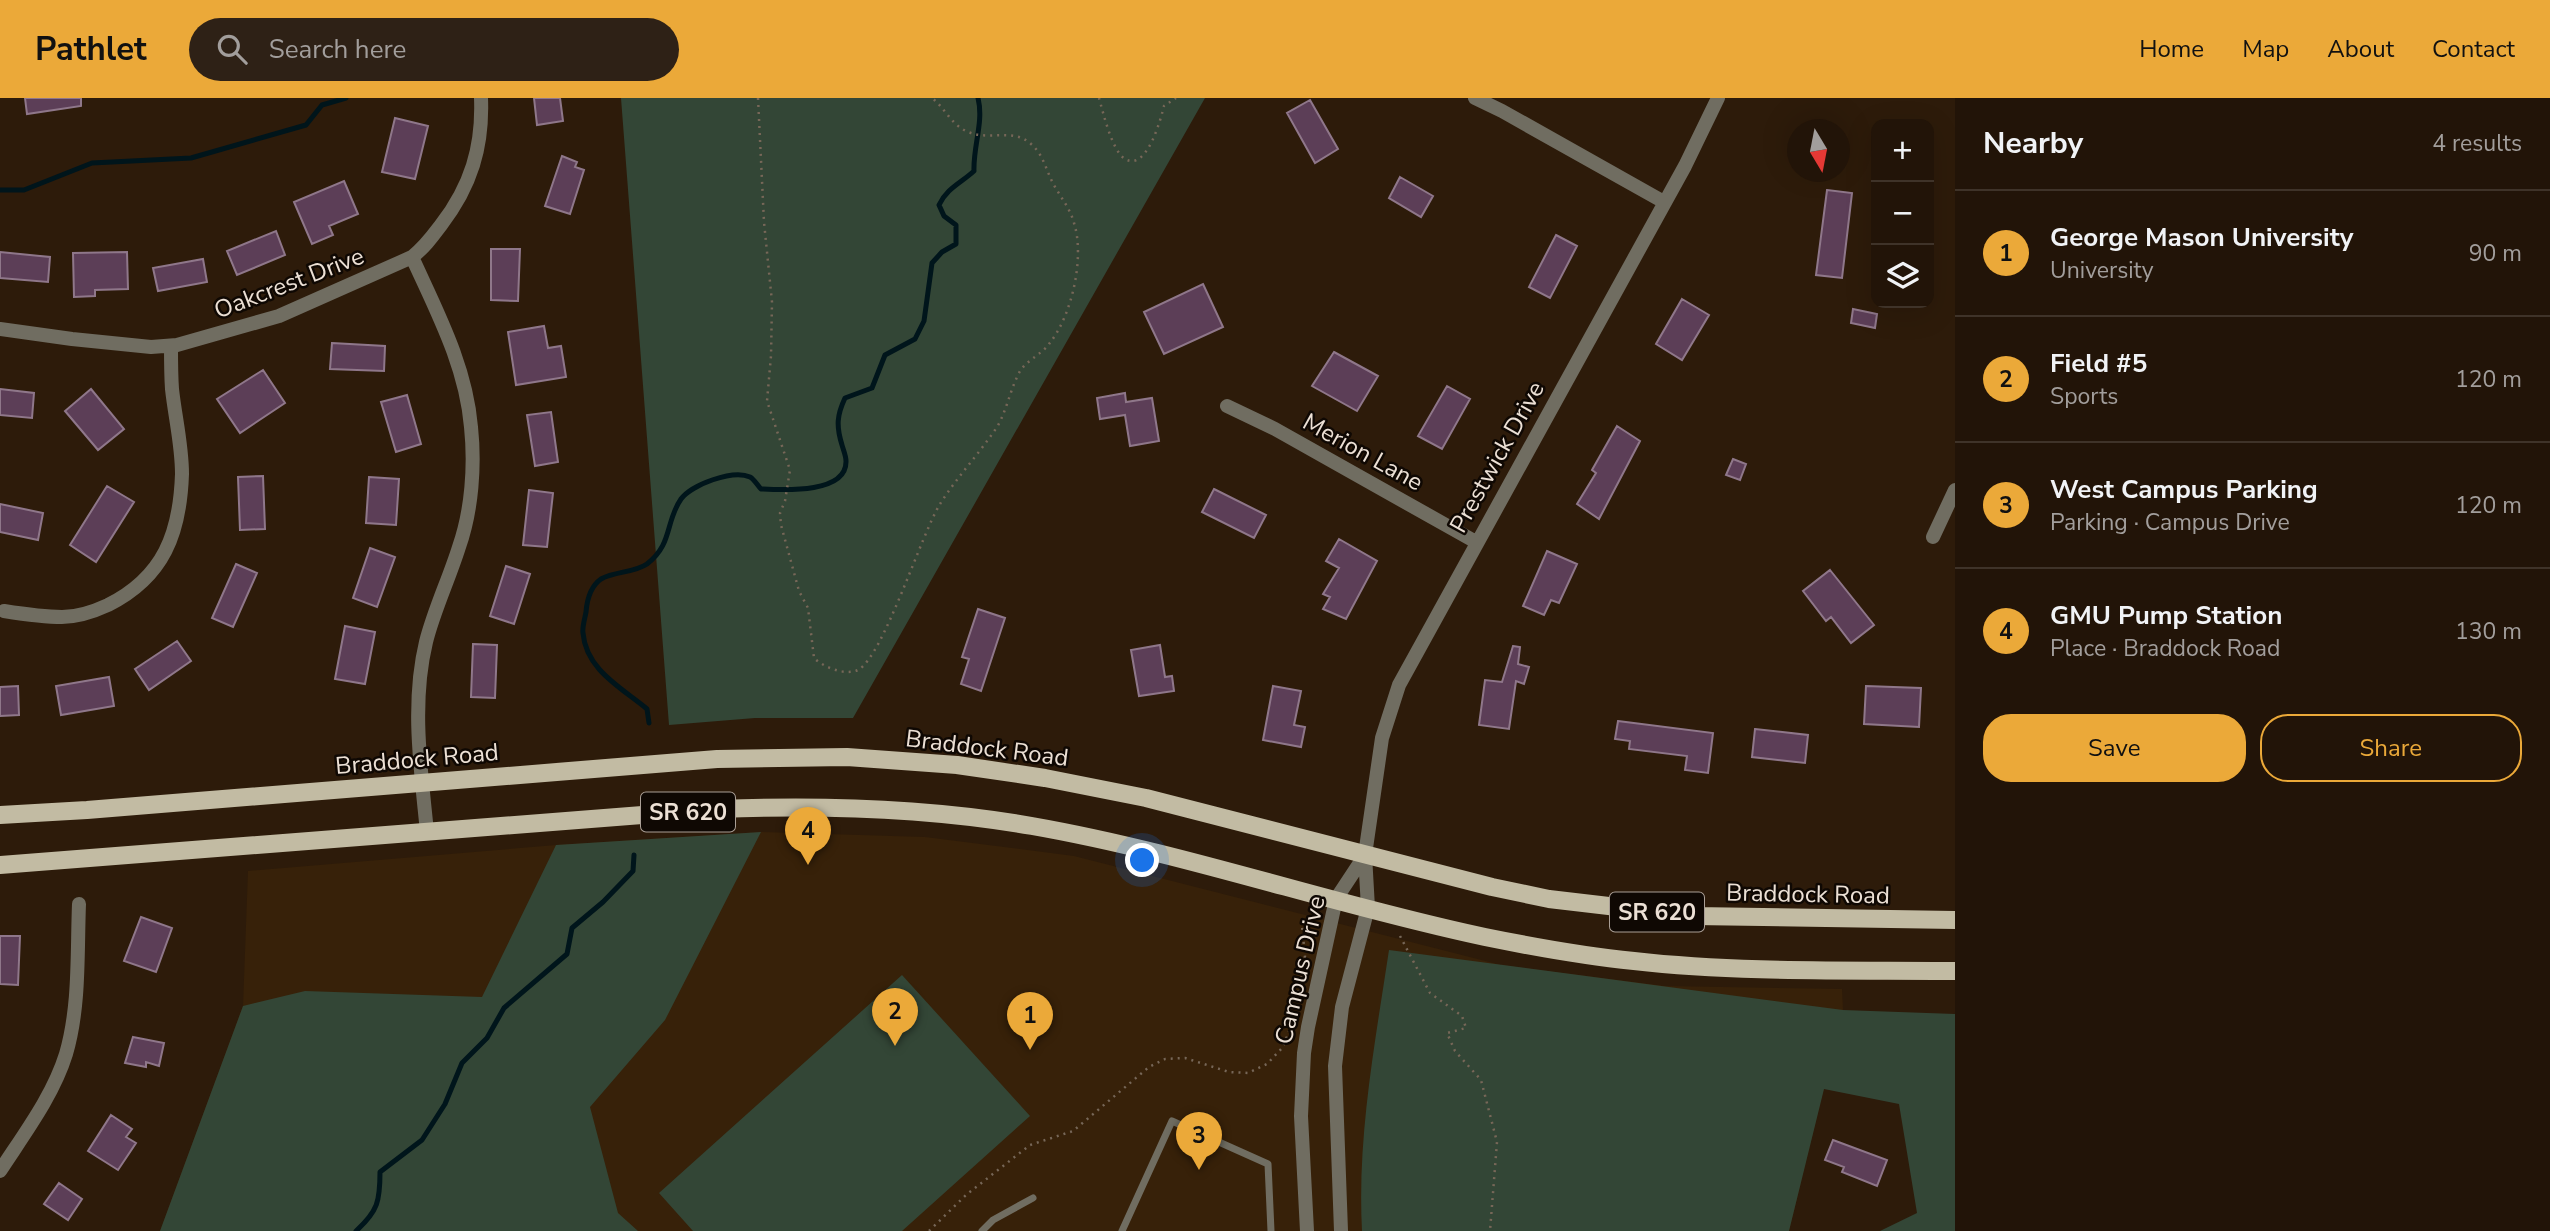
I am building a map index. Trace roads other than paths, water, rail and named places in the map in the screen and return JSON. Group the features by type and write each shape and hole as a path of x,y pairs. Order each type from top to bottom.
{"main road":[{"name":"Braddock Road","path":"0,815 731,758 847,757 957,765 1045,778 1146,798 1549,899 1719,917 1955,920"},
{"name":"SR 620","path":"0,864 719,809 895,809 1033,826 1164,855 1483,936 1573,953 1636,962 1768,968 1955,971"}],"street":[{"name":"Oakcrest Drive","path":"0,329 72,340 151,347 171,346 279,316 412,257 427,244 451,213 470,178 480,140 481,98"},
{"path":"1475,98 1664,202"},
{"name":"Prestwick Drive","path":"1365,855 1382,738 1391,704 1407,668 1685,166 1718,98"},
{"path":"412,257 457,358 468,405 472,450 470,492 460,545 433,618 421,667 418,727 427,832"},
{"path":"4,611 64,617 101,608 139,586 163,557 177,520 182,472 172,387 171,346"},
{"name":"Merion Lane","path":"1227,407 1275,429 1476,542"},
{"path":"1933,537 1955,490"},
{"name":"Campus Drive","path":"1307,1231 1301,1116 1304,1053 1312,1001 1336,899 1365,855"},
{"name":"Campus Drive","path":"1341,1231 1335,1066 1342,1007 1368,908 1365,855"},
{"path":"0,1171 53,1085 65,1056 76,991 79,904"}],"lane":[{"path":"1122,1231 1172,1121 1268,1164 1271,1231"},
{"path":"982,1231 993,1220 1033,1198"}],"waterway":[{"path":"0,190 24,190 92,163 191,158 306,125 322,105 346,98"},
{"path":"649,723 647,709 607,677 591,658 583,628 592,589 601,579 647,564 661,549 681,499 703,484 723,477 743,475 751,478 761,489 812,488 825,485 844,472 846,459 838,421 845,398 872,388 885,355 915,339 924,321 932,263 942,252 956,244 956,225 944,216 939,205 950,190 974,171 980,116 978,98"},
{"path":"356,1231 376,1205 380,1172 422,1140 445,1104 462,1063 487,1038 504,1008 567,954 572,928 603,902 633,871 634,855"}],"place":[{"name":"GMU Pump Station","path":"808,865"},
{"name":"Field #5","path":"895,1046"},
{"name":"George Mason University","path":"1030,1050"},
{"name":"West Campus Parking","path":"1199,1170"}]}
